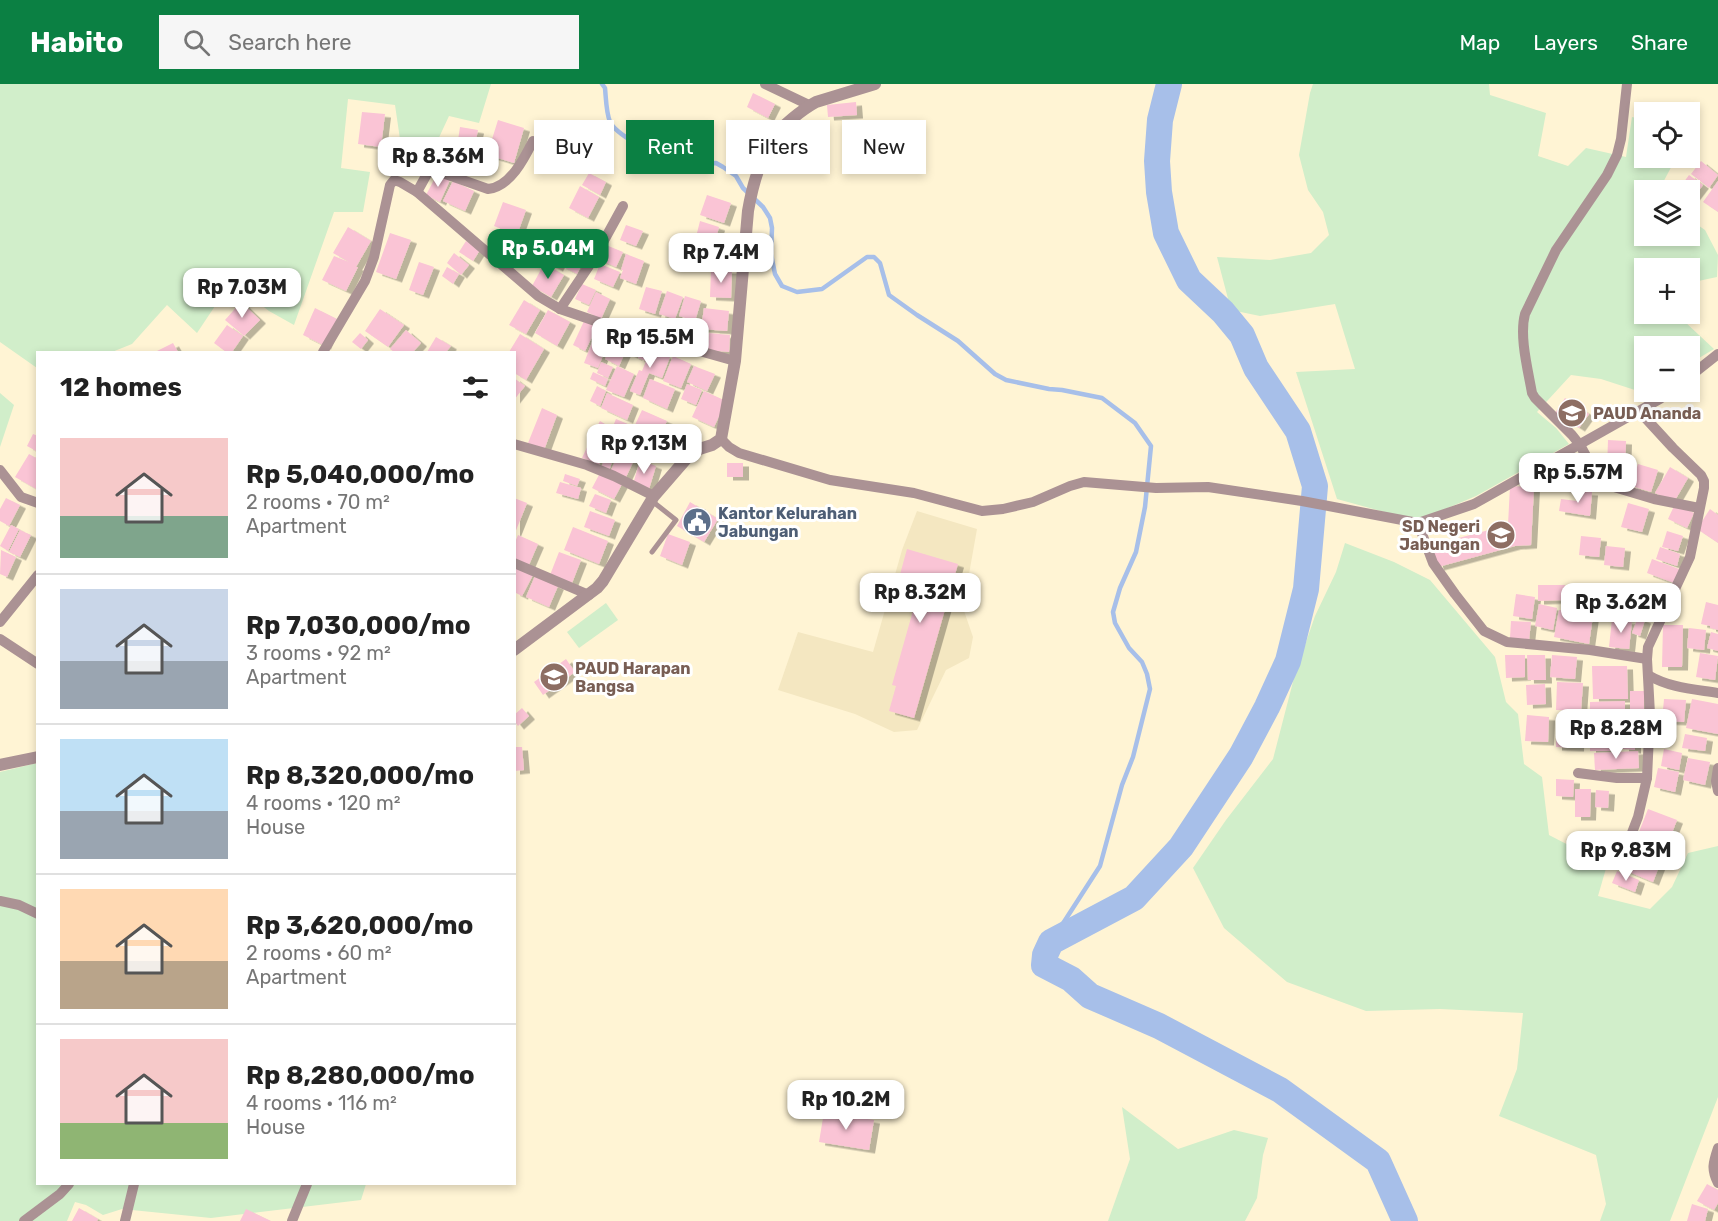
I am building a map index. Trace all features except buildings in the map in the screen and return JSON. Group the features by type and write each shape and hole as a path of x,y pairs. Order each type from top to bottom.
{"street":[{"path":"765,84 809,105"},
{"path":"516,649 589,595 603,581 652,498 693,451 712,445 721,439 735,361 748,212 752,191 773,139 809,105 874,84"},
{"path":"1627,84 1622,139 1617,155 1607,175 1556,250 1525,314 1523,322 1526,357 1532,393 1580,445 1599,480 1604,484 1654,499 1699,508"},
{"path":"417,192 427,174 434,170 488,189 502,185 523,161 533,141"},
{"path":"324,351 365,281 374,257 390,185 394,180 417,192 538,296 560,309 735,361"},
{"path":"560,309 595,256 622,206"},
{"path":"1700,368 1718,354"},
{"path":"721,439 739,453 830,480 914,493 982,511 1033,502 1084,482 1156,488 1208,487 1302,501 1418,523 1474,504 1655,402"},
{"path":"1620,864 1638,817 1647,778 1650,714 1648,647 1690,557 1704,481 1701,475 1639,411"},
{"path":"516,445 587,465 614,476 652,498"},
{"path":"0,471 21,497 36,502"},
{"path":"1418,523 1433,563 1484,631 1507,642 1647,658"},
{"path":"516,564 589,595"},
{"path":"0,622 36,577"},
{"path":"0,639 36,663"},
{"path":"1648,675 1660,682 1678,687 1718,693"},
{"path":"0,765 36,757"},
{"path":"1718,768 1716,781 1718,791"},
{"path":"1578,773 1617,778 1647,778"},
{"path":"0,901 19,905 36,913"},
{"path":"1718,1148 1713,1162 1713,1173 1718,1183"},
{"path":"24,1221 60,1194 68,1185"},
{"path":"125,1221 134,1185"},
{"path":"292,1221 307,1185"}],"lane":[{"path":"652,498 676,520 652,552"}],"shaded area":[{"path":"917,511 977,529 963,608 973,637 969,658 946,670 917,730 894,732 855,714 778,690 798,632 873,652 902,550"}],"green space":[{"path":"0,84 491,84 479,123 449,116 436,144 401,146 395,105 348,99 341,168 370,172 363,212 334,212 294,325 269,311 231,282 197,333 167,305 132,344 114,351 36,351 36,367 0,342"},
{"path":"1313,84 1489,84 1490,95 1546,113 1538,156 1568,166 1586,148 1626,157 1632,117 1634,118 1634,168 1671,168 1664,180 1634,180 1634,246 1700,246 1700,227 1705,230 1718,255 1717,277 1700,281 1700,258 1634,258 1634,324 1687,324 1714,349 1700,357 1700,336 1634,336 1634,390 1601,379 1571,375 1537,412 1556,428 1569,444 1476,496 1417,521 1337,499 1296,372 1355,369 1335,304 1260,316 1231,310 1217,257 1270,260 1311,253 1329,235 1323,212 1308,190 1299,155"},
{"path":"0,393 14,405 0,447"},
{"path":"1345,543 1394,562 1430,580 1495,657 1506,702 1518,714 1524,764 1542,777 1549,835 1607,865 1598,896 1650,909 1672,887 1688,853 1718,846 1718,1097 1670,1221 1600,1221 1606,1204 1596,1155 1499,1116 1517,1069 1523,1013 1440,1009 1366,1011 1287,982 1224,928 1193,868 1273,759 1295,674 1315,616 1336,572"},
{"path":"606,603 618,620 579,648 567,632"},
{"path":"36,763 36,1185 366,1185 361,1200 211,1218 122,1209 103,1215 86,1205 75,1202 67,1221 0,1221 0,772"},
{"path":"1122,1107 1178,1149 1234,1130 1268,1138 1263,1155 1257,1198 1245,1221 1108,1221 1130,1159"}],"waterway":[{"path":"602,84 605,88 610,122 627,138 661,155 670,156 676,153 702,164 716,163 736,176 743,188 763,207 770,218 771,254 775,274 782,286 797,292 822,289 867,257 874,257 880,263 889,295 958,341 995,374 1006,380 1102,398 1135,423 1151,446 1145,507 1136,552 1120,588 1113,612 1115,623 1129,648 1142,662 1150,689 1133,757 1122,785 1100,866 1051,942"},
{"path":"1169,84 1160,120 1157,161 1159,192 1166,233 1189,280 1223,312 1242,335 1256,368 1298,431 1315,486 1306,589 1288,661 1267,707 1241,756 1181,847 1134,898 1051,942 1045,955 1044,965 1071,979 1090,996 1159,1026 1280,1090 1378,1161 1405,1221"}],"place":[{"name":"PAUD Ananda","path":"1572,413"},
{"name":"Kantor Kelurahan Jabungan","path":"697,522"},
{"name":"SD Negeri Jabungan","path":"1501,535"},
{"name":"PAUD Harapan Bangsa","path":"554,677"}]}
